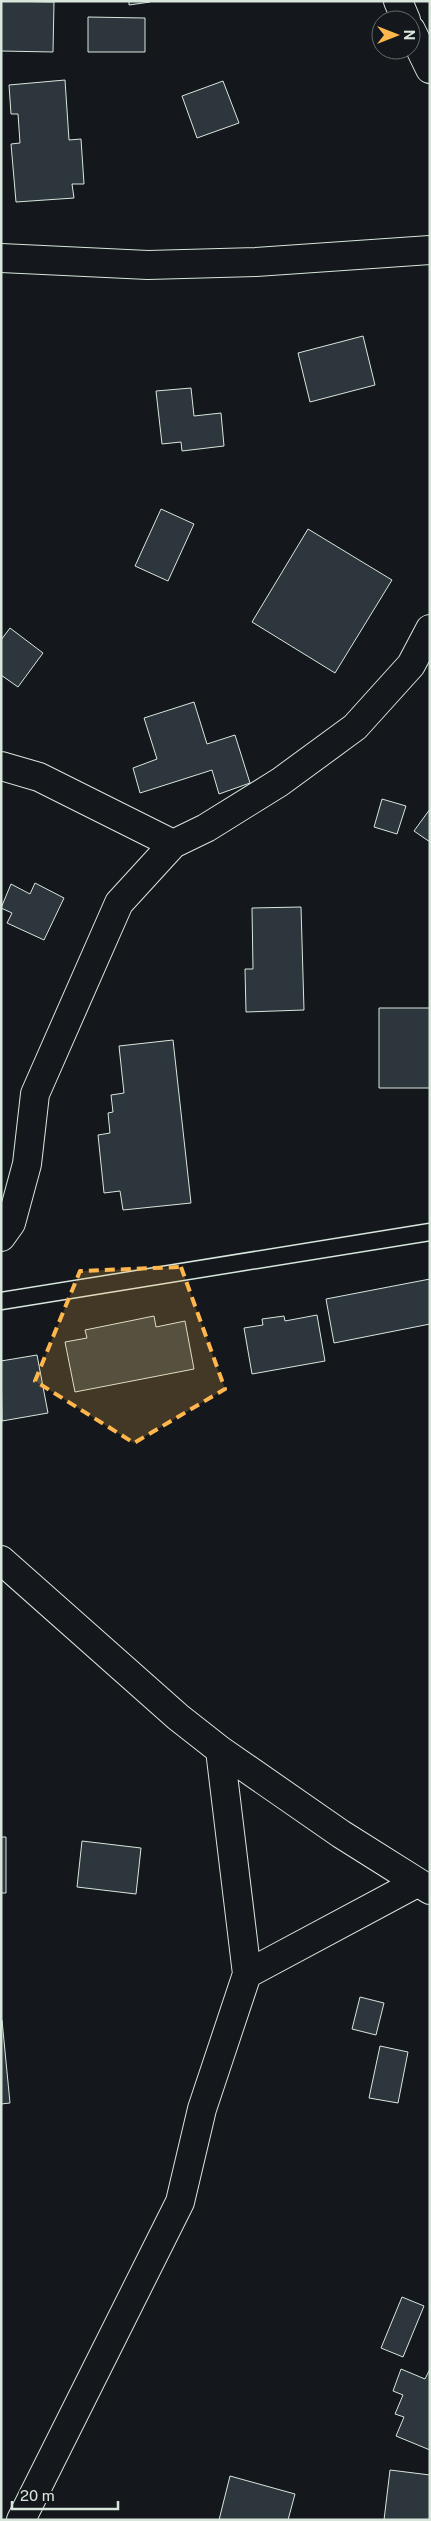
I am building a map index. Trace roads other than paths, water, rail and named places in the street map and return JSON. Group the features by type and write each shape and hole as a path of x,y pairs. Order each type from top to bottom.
{"street":[{"path":"421,51 430,69"},
{"path":"1,258 148,265 256,262 430,250"},
{"path":"1,1237 12,1223 27,1164 36,1094 86,975 119,903 173,844 206,828 280,782 355,727 411,665 430,629"},
{"path":"1,766 39,776 173,844"},
{"path":"1,1560 178,1717 220,1750 423,1887 248,1974"},
{"path":"21,2520 180,2202 202,2109 248,1974 220,1750"}],"lane":[{"path":"1,1301 430,1232"}]}
